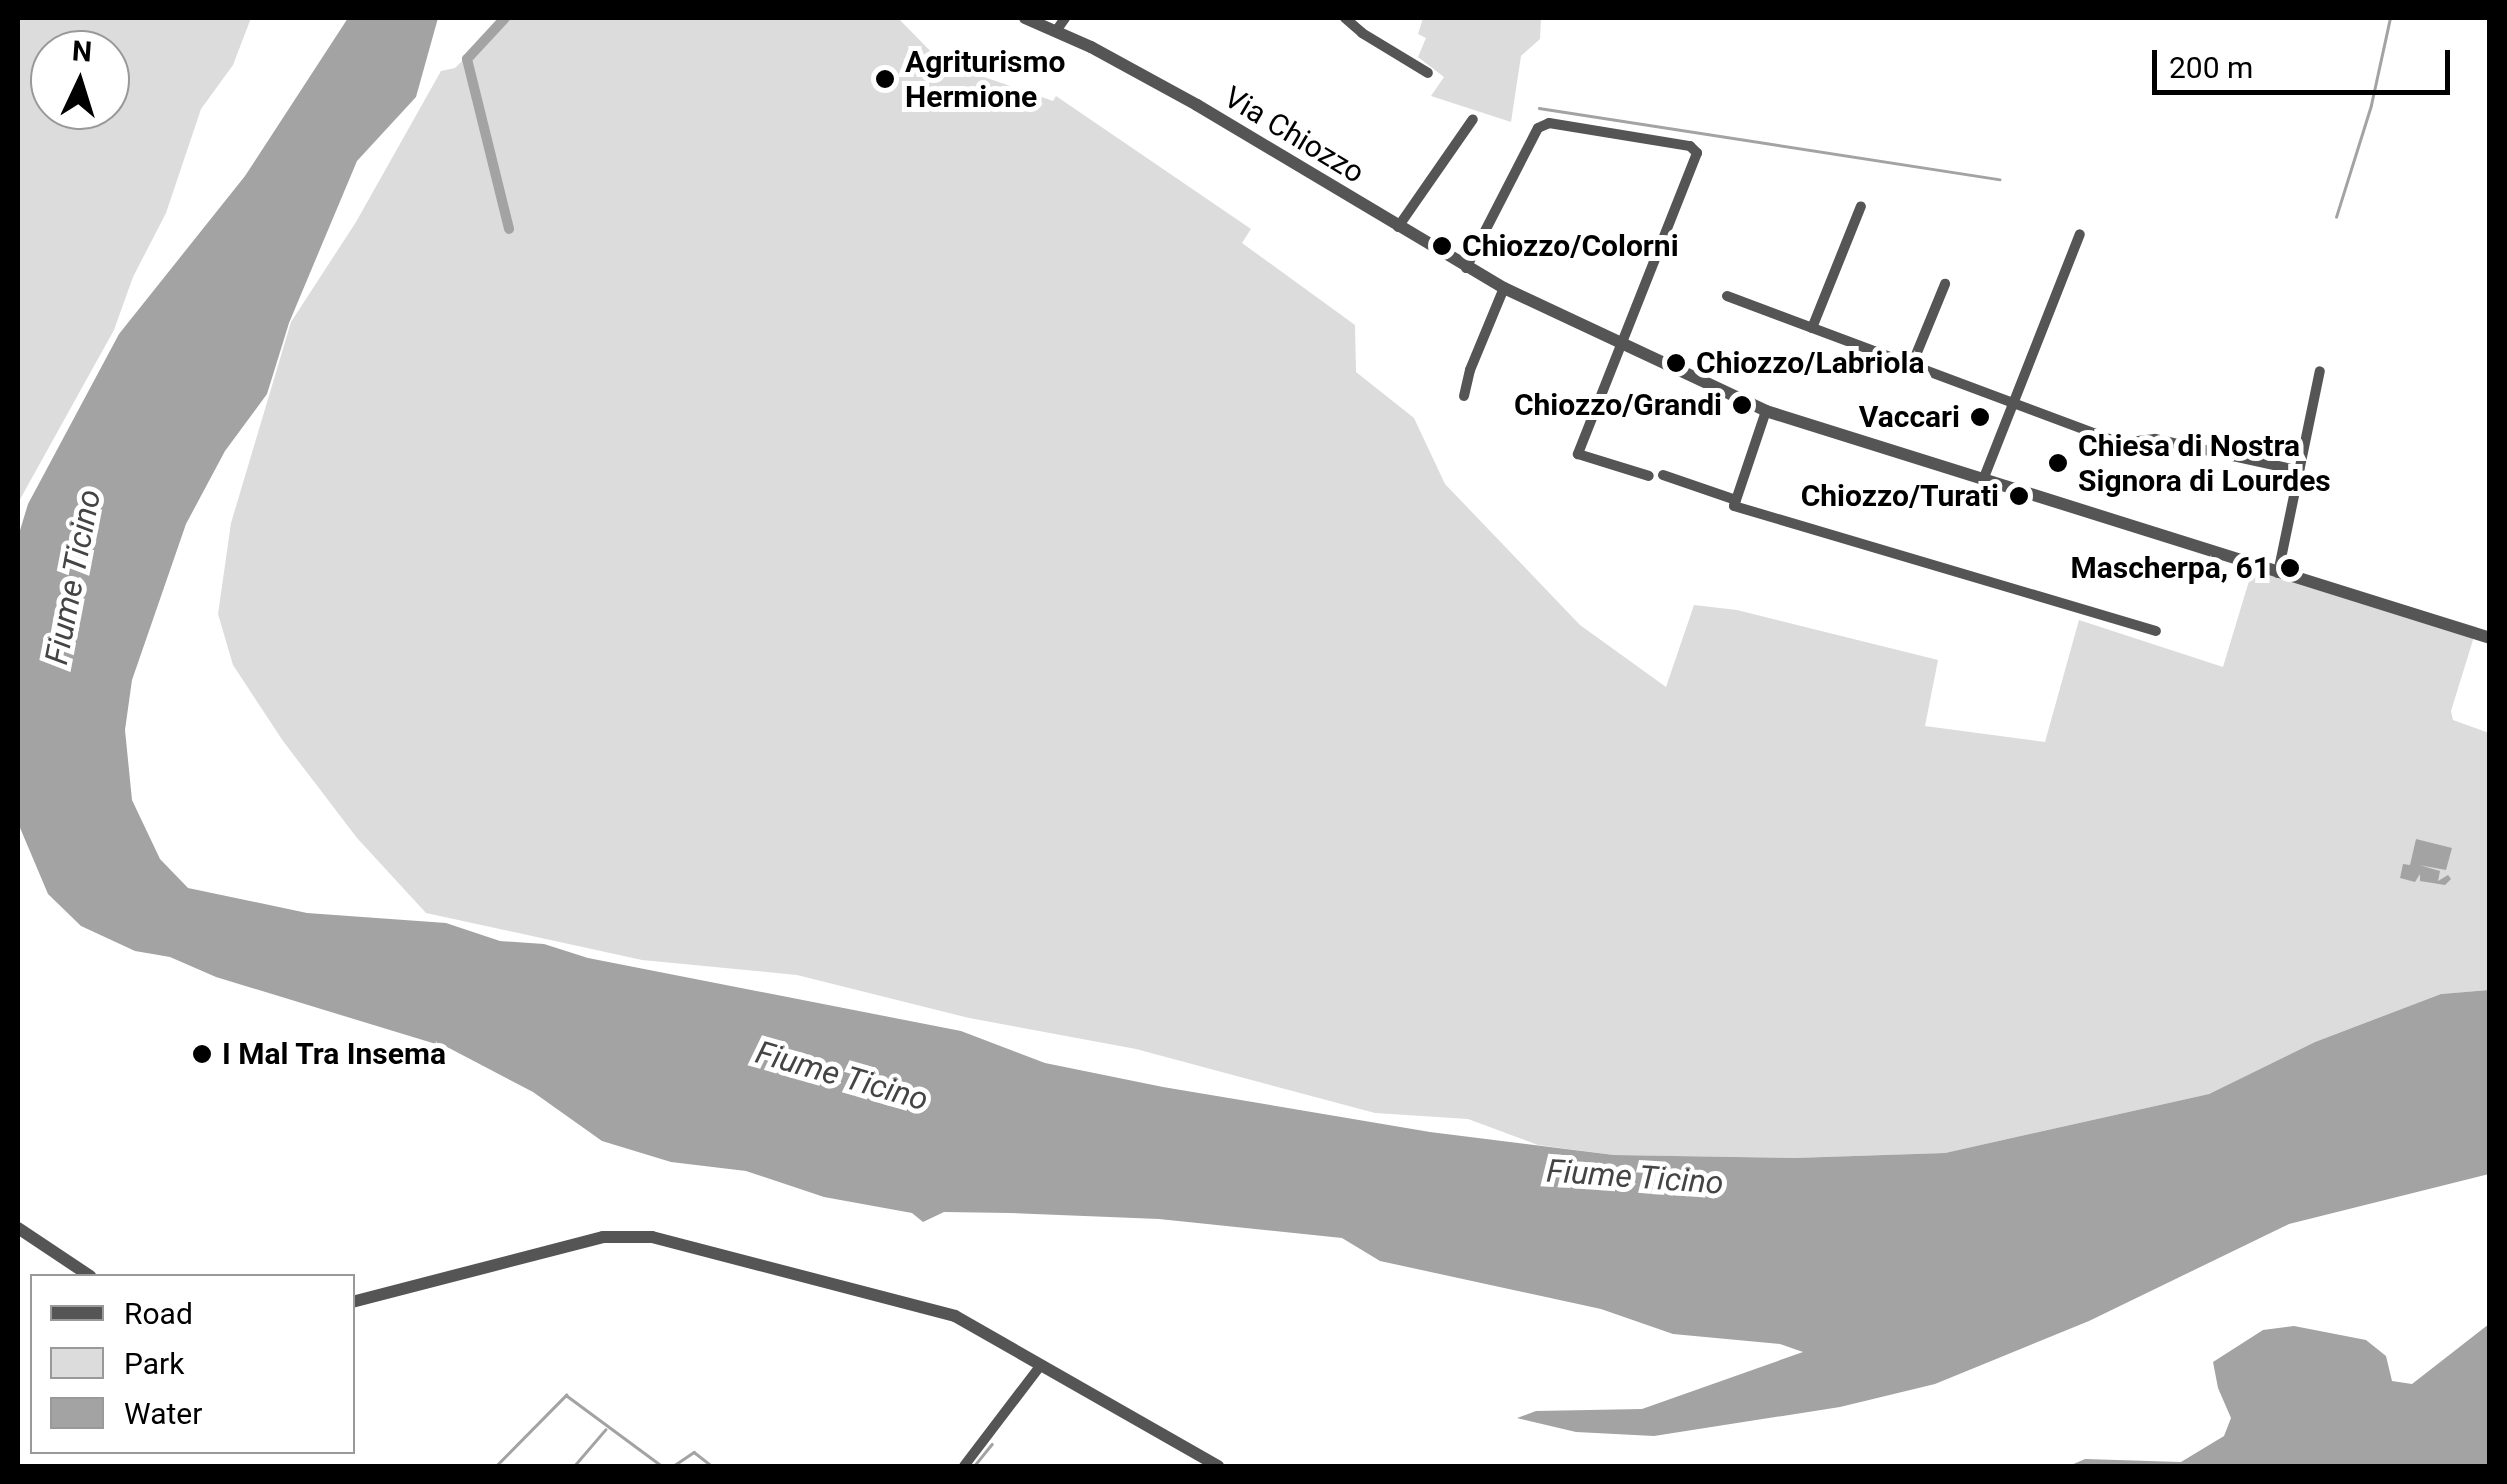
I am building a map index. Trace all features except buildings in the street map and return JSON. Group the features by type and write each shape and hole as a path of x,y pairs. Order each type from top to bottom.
{"street":[{"name":"Via Chiozzo","path":"1025,18 1056,30 1197,105 1466,268 1766,411 2490,638"},
{"path":"1056,30 1065,18"},
{"path":"1345,18 1362,33 1428,73"},
{"path":"1398,227 1472,119"},
{"path":"1466,268 1538,128 1549,123 1690,146 1697,153 1694,169 1578,454 1649,476"},
{"path":"1812,328 1860,206"},
{"path":"1982,480 2080,234"},
{"path":"1911,367 1944,284"},
{"path":"1464,396 1470,370 1504,288"},
{"path":"1727,296 2121,443 2155,439 2300,471"},
{"path":"2278,573 2320,371"},
{"path":"1766,411 1734,506 2156,631"},
{"path":"1663,475 1736,500"},
{"path":"18,1228 87,1274"},
{"path":"355,1301 604,1237 652,1237 955,1316 1218,1466"},
{"path":"964,1466 1042,1365"}],"green space":[{"path":"18,18 251,18 233,65 201,109 166,213 133,277 114,330 18,503"},
{"path":"505,18 898,18 941,62 1053,101 1056,96 1251,229 1242,243 1355,325 1356,372 1414,418 1445,484 1580,625 1666,687 1694,605 1737,610 1938,660 1925,726 2045,742 2079,620 2223,667 2255,561 2477,627 2451,711 2453,720 2489,733 2489,990 2441,994 2315,1042 2209,1094 1945,1153 1795,1158 1614,1155 1538,1145 1468,1119 1375,1113 1136,1049 969,1018 797,975 642,960 426,913 357,838 283,741 233,665 218,614 231,523 291,322 356,222 441,71 455,68"},
{"path":"1423,18 1541,18 1540,39 1521,56 1511,122 1431,96 1444,77 1418,57 1426,38 1418,34"}],"water":[{"name":"Fiume Ticino","path":"348,18 438,18 416,97 357,161 289,323 267,394 225,451 186,524 132,680 125,730 132,800 160,859 188,888 307,913 446,923 500,941 544,944 588,958 961,1031 1045,1063 1163,1087 1430,1132 1614,1155 1795,1158 1945,1153 2209,1094 2315,1042 2441,994 2489,990 2489,1174 2289,1224 2089,1321 1935,1384 1840,1407 1654,1436 1576,1432 1517,1418 1536,1411 1642,1409 1803,1352 1780,1344 1673,1334 1601,1309 1380,1261 1342,1238 1159,1219 1010,1213 944,1212 923,1222 912,1213 824,1197 746,1171 671,1162 602,1141 533,1092 449,1048 216,977 170,957 135,951 81,926 48,894 18,823 18,537 28,504 119,334 245,176"},
{"path":"2416,839 2452,848 2446,870 2419,865 2440,871 2438,881 2448,875 2451,879 2445,885 2420,881 2420,874 2415,882 2400,878 2403,864 2410,865"},
{"path":"2489,1324 2489,1466 2069,1466 2085,1459 2181,1462 2224,1436 2231,1418 2218,1388 2213,1362 2263,1330 2294,1326 2366,1340 2386,1356 2392,1381 2412,1384"}],"waterway":[{"path":"505,18 467,59 509,229"},
{"path":"2336,217 2371,105 2390,18"},
{"path":"1539,108 2000,179"},
{"path":"496,1466 566,1395 662,1466"},
{"path":"574,1466 605,1430"},
{"path":"974,1466 992,1444"},
{"path":"673,1466 694,1452 712,1466"}],"place":[{"name":"Agriturismo Hermione","path":"885,79"},
{"name":"Chiozzo/Colorni","path":"1442,246"},
{"name":"Chiozzo/Labriola","path":"1676,363"},
{"name":"Chiozzo/Grandi","path":"1742,405"},
{"name":"Vaccari","path":"1980,417"},
{"name":"Chiesa di Nostra Signora di Lourdes","path":"2058,463"},
{"name":"Chiozzo/Turati","path":"2019,496"},
{"name":"Mascherpa, 61","path":"2290,568"},
{"name":"I Mal Tra Insema","path":"202,1054"}]}
